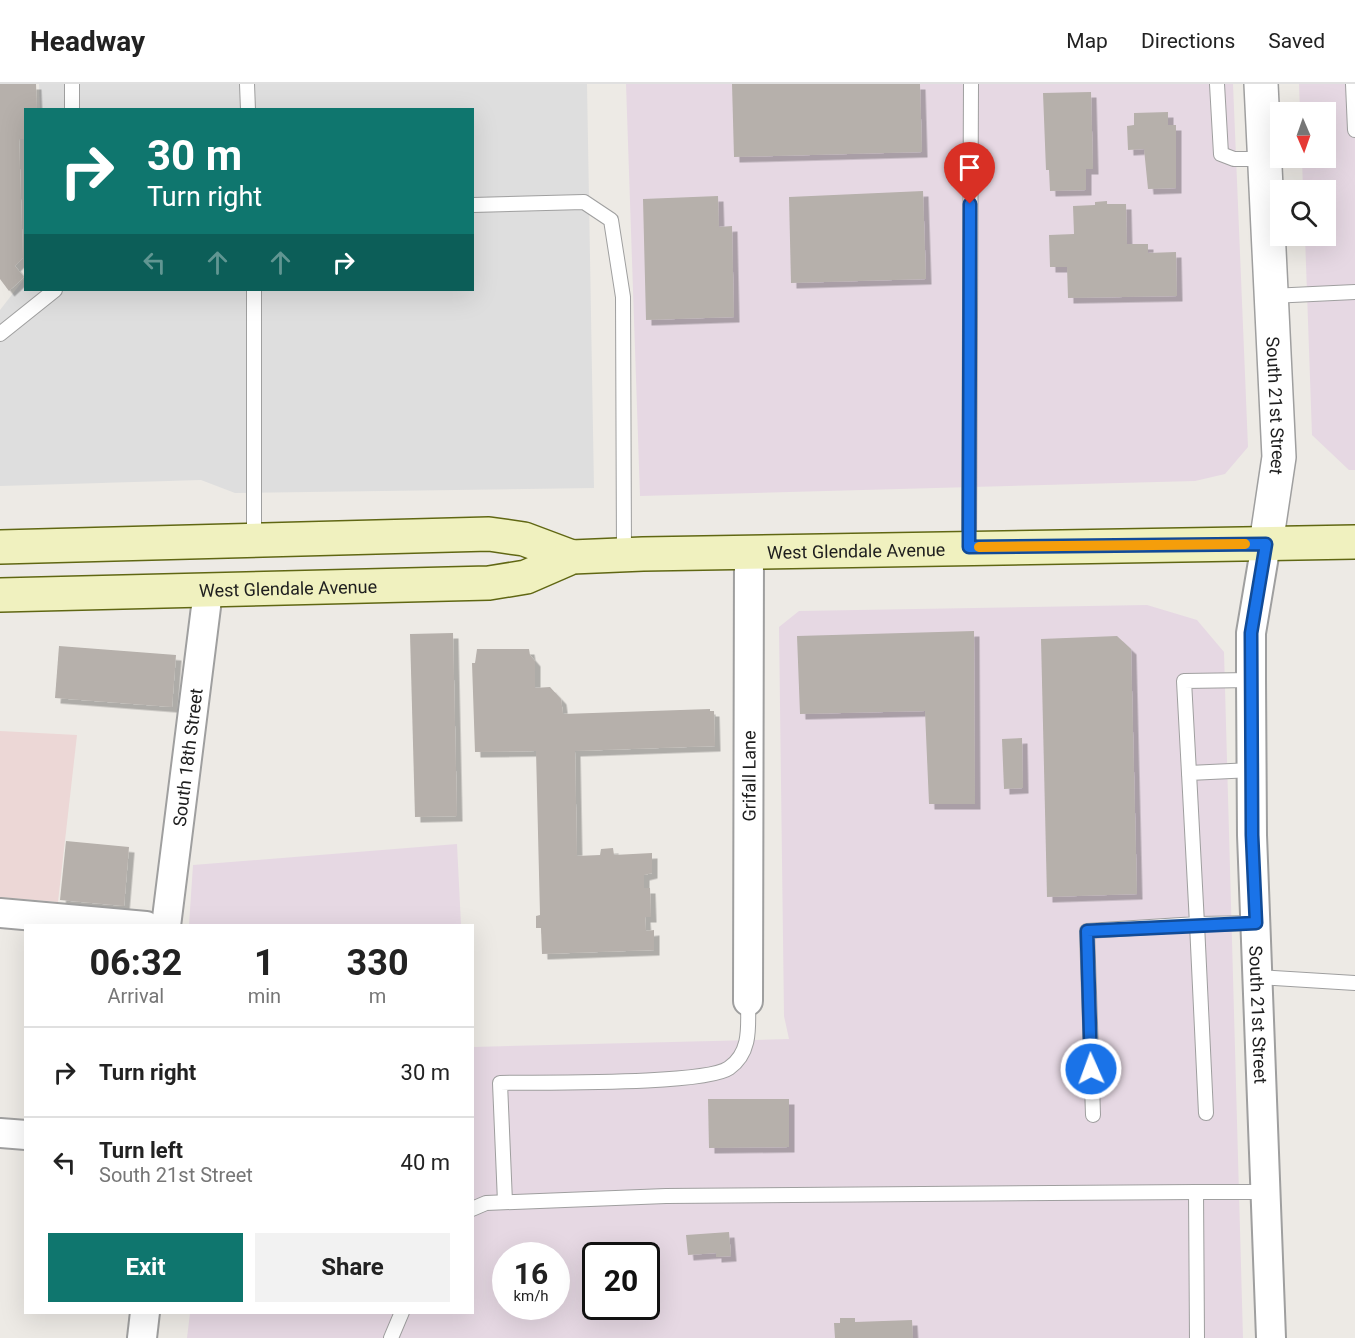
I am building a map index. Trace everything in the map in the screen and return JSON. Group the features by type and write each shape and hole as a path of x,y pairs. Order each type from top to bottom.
{"main road":[{"name":"West Glendale Avenue","path":"0,547 489,534 524,538 572,557"},
{"name":"West Glendale Avenue","path":"0,595 489,583 526,576 572,557 749,551 1355,542"}],"street":[{"name":"South 21st Street","path":"1261,84 1278,458 1251,633 1251,680 1257,977 1271,1338"},
{"name":"Grifall Lane","path":"748,1001 749,551"},
{"name":"South 18th Street","path":"166,924 208,591"},
{"path":"0,914 122,924"},
{"path":"0,1133 24,1135"},
{"path":"142,1338 145,1314"}],"lane":[{"path":"72,84 72,108"},
{"path":"247,84 248,108"},
{"path":"969,547 971,84"},
{"path":"1217,84 1221,154 1234,159 1265,159"},
{"path":"1353,84 1355,130"},
{"path":"474,206 584,202 610,220 623,297 624,555"},
{"path":"0,334 54,291"},
{"path":"254,291 256,339 254,541"},
{"path":"1271,296 1355,292"},
{"path":"1206,1113 1184,681 1251,680"},
{"path":"1189,773 1252,770"},
{"path":"1093,1115 1087,931 1256,923"},
{"path":"1257,977 1355,983"},
{"path":"505,1202 500,1083 696,1078 729,1068 748,1043 748,1001"},
{"path":"1196,1192 1197,1338"},
{"path":"474,1208 486,1203 666,1196 1265,1192"},
{"path":"391,1338 401,1314"}],"shaded area":[{"path":"39,84 587,84 594,488 235,493 201,480 0,486 0,310 24,279 24,291 474,291 474,108 40,108"},
{"path":"626,84 1233,84 1248,447 1225,474 1195,481 640,496"},
{"path":"1299,84 1355,84 1355,470 1349,470 1312,435 1305,246 1336,246 1336,180 1303,180 1302,168 1336,168 1336,102 1300,102"},
{"path":"1147,605 1197,620 1224,652 1243,1338 187,1338 190,1314 474,1314 474,1047 789,1039 784,1016 779,627 799,611"},
{"path":"0,731 77,735 58,902 0,897"},
{"path":"457,844 461,924 189,924 193,865"}],"building":[{"path":"0,84 36,84 37,108 24,108 24,139 19,139 23,258 15,266 24,277 9,291 0,279"},
{"path":"732,84 920,84 922,152 734,157"},
{"path":"1091,92 1093,169 1086,169 1086,190 1050,191 1049,170 1046,170 1043,93"},
{"path":"1168,112 1168,125 1176,125 1176,188 1148,189 1144,149 1128,150 1127,126 1134,125 1134,113"},
{"path":"923,191 926,279 791,283 789,197"},
{"path":"718,196 719,227 732,226 734,317 646,320 643,199"},
{"path":"1107,201 1107,204 1126,204 1127,244 1148,244 1148,253 1176,252 1177,296 1068,298 1067,267 1050,267 1049,235 1074,234 1073,206 1095,205 1095,202"},
{"path":"974,631 975,804 929,804 925,711 800,714 797,636"},
{"path":"453,633 457,816 415,817 410,634"},
{"path":"1117,636 1131,649 1137,894 1047,897 1041,639"},
{"path":"59,646 176,655 172,707 55,698"},
{"path":"477,649 529,649 535,661 535,688 550,687 561,699 563,714 710,709 714,711 715,746 575,751 577,856 600,855 601,849 613,848 614,855 652,853 652,873 644,875 644,888 650,888 651,917 645,917 646,931 654,930 654,950 542,954 541,928 536,928 536,916 540,915 536,751 475,752 472,663 475,663"},
{"path":"1022,738 1023,788 1004,789 1002,739"},
{"path":"66,841 129,847 124,906 60,900"},
{"path":"708,1099 789,1099 789,1147 709,1148"},
{"path":"729,1232 731,1256 716,1257 716,1253 688,1255 686,1235"},
{"path":"840,1318 855,1318 855,1322 912,1320 913,1338 835,1338 834,1323 840,1323"}],"slow traffic":[{"path":"979,547 1245,544"}],"route":[{"path":"970,204 969,547 1266,544 1251,633 1252,835 1256,923 1087,931 1091,1069"}]}
